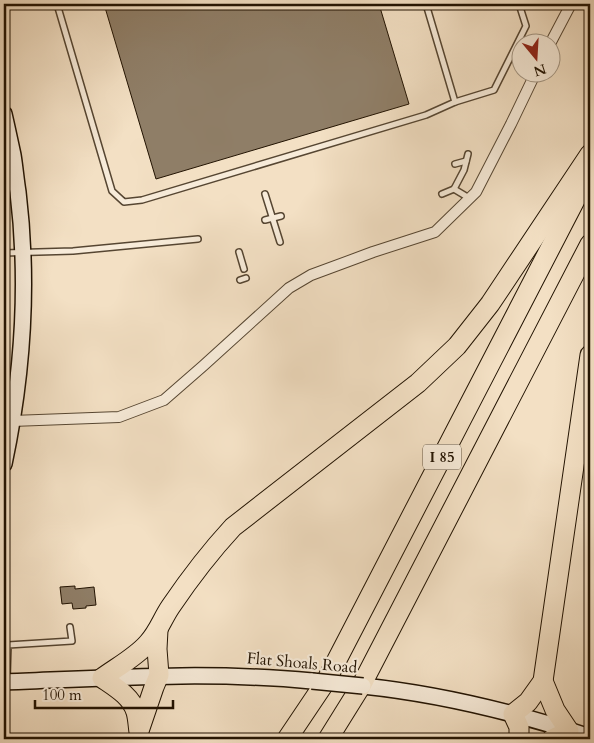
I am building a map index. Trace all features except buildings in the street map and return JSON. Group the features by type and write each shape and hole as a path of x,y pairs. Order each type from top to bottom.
{"highway":[{"path":"138,736 136,713 132,703 117,688 102,678 141,650 158,630 168,611 193,574 233,527 418,383 456,346 490,304 590,154"},
{"name":"I 85","path":"287,739 326,681 590,171"},
{"name":"I 85","path":"328,739 361,686 590,244"},
{"path":"519,739 519,727 513,714 528,702 543,681 590,355"},
{"path":"138,736 159,675 158,630"},
{"path":"543,681 555,710 569,731 552,739"}],"street":[{"path":"556,32 571,4"},
{"path":"8,420 119,417 164,400 289,288 311,275 435,232 476,192 531,82"},
{"path":"4,114 13,155 21,222 24,289 22,343 8,420 4,464"},
{"name":"Flat Shoals Road","path":"5,682 159,675 270,677 397,690 513,714 590,738"}],"lane":[{"path":"57,4 112,191 124,202 142,200 426,115 455,102 494,90 526,26 519,4"},
{"path":"426,4 455,102"},
{"path":"442,194 454,189 464,170 468,154"},
{"path":"455,164 466,161"},
{"path":"454,189 469,198"},
{"path":"265,194 280,242"},
{"path":"265,220 281,216"},
{"path":"4,253 73,251 198,239"},
{"path":"239,252 244,269"},
{"path":"240,280 246,278"},
{"path":"5,682 8,645 72,641 70,627"}]}
